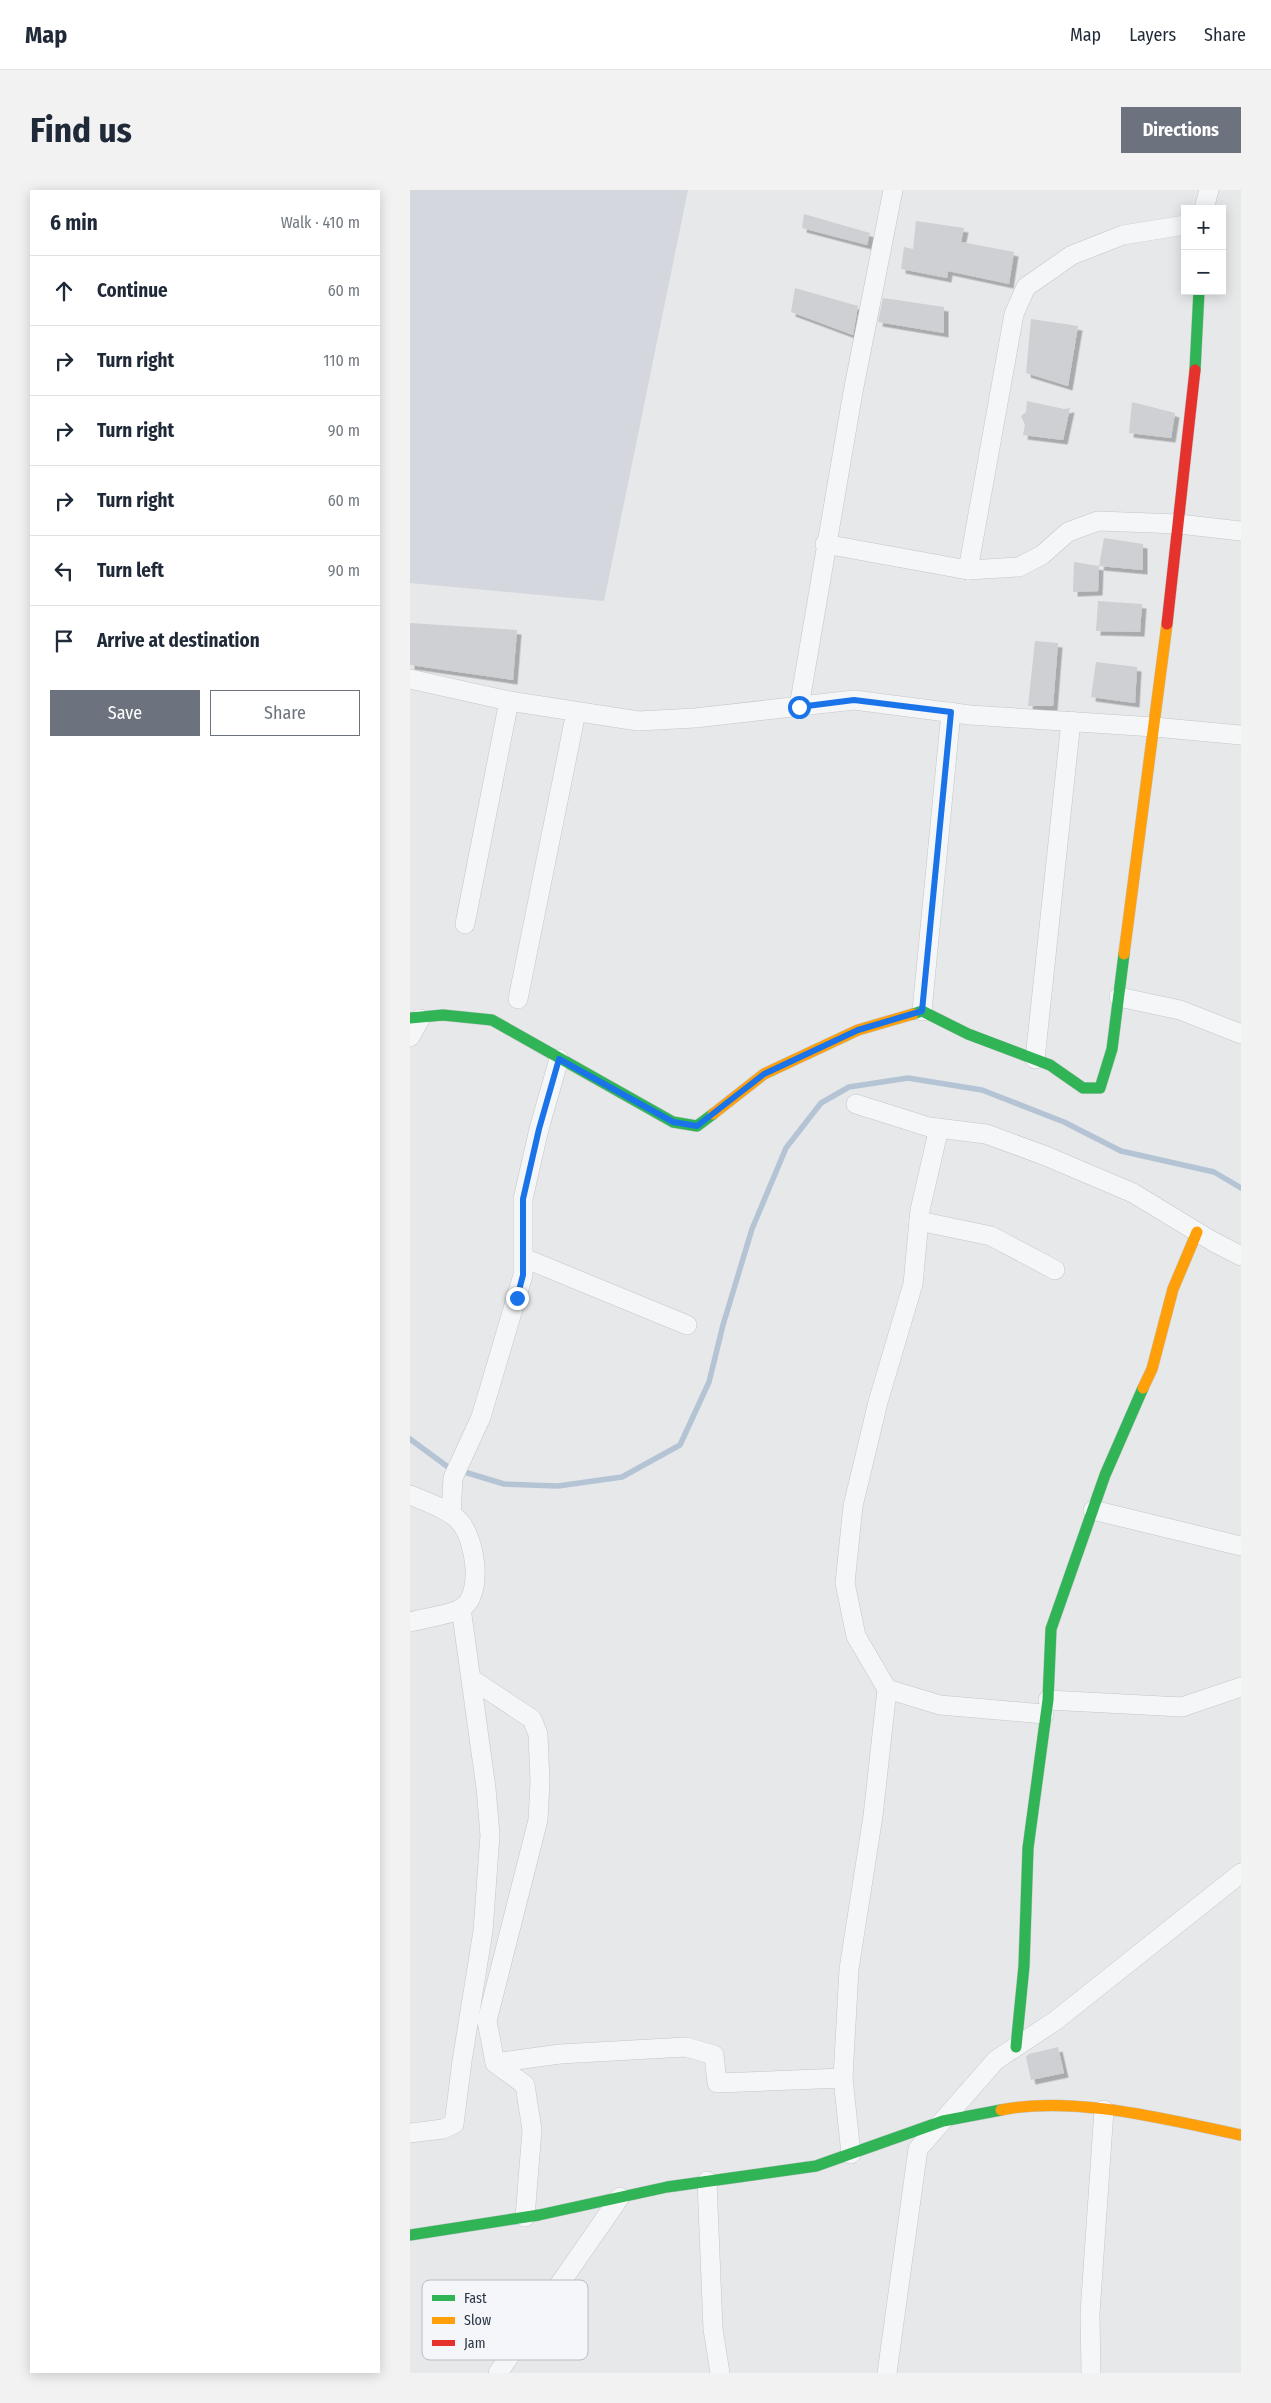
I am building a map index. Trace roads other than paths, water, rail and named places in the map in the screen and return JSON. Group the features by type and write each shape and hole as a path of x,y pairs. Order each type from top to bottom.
{"street":[{"path":"799,707 825,544 893,190"},
{"path":"1205,205 1209,190"},
{"path":"968,570 1014,314 1026,287 1072,255 1123,235 1181,227"},
{"path":"410,1037 415,1018 443,1015 492,1020 673,1122 697,1126 764,1074 858,1030 922,1011 968,1034 1050,1065 1083,1088 1100,1088 1112,1049 1154,727 1179,524 1198,338 1199,295"},
{"path":"825,544 968,570 1019,567 1042,554 1068,532 1098,521 1179,524 1241,531"},
{"path":"410,679 509,701 638,721 695,718 854,700 951,712 1241,735"},
{"path":"465,924 509,701"},
{"path":"518,1000 576,712"},
{"path":"922,1011 951,712"},
{"path":"1034,1059 1071,721"},
{"path":"1119,997 1180,1010 1241,1034"},
{"path":"451,1514 453,1478 481,1417 523,1275 523,1199 539,1129 559,1059"},
{"path":"856,1104 929,1127 986,1134 1046,1156 1133,1193 1241,1256"},
{"path":"851,2154 844,2078 849,1969 873,1816 887,1689 856,1636 845,1583 853,1506 878,1402 912,1284 919,1221 939,1128"},
{"path":"919,1221 991,1236 1055,1270"},
{"path":"1016,2047 1024,1966 1028,1848 1046,1707 1051,1629 1105,1475 1152,1369 1173,1289 1197,1232"},
{"path":"524,1258 687,1325"},
{"path":"410,1495 451,1514 460,1522 467,1533 474,1557 475,1579 469,1601 461,1608 410,1622"},
{"path":"1093,1510 1241,1546"},
{"path":"410,2133 444,2129 454,2124 483,1931 490,1835 473,1680 461,1608"},
{"path":"473,1680 532,1720 538,1734 540,1782 538,1820 487,2021 495,2063 525,2085 532,2130 525,2217"},
{"path":"887,1689 940,1705 1182,1707 1241,1687"},
{"path":"887,2373 918,2149 996,2060 1055,2021 1241,1873"},
{"path":"495,2063 560,2054 686,2047 714,2055 717,2083 844,2078"},
{"path":"410,2235 525,2217 707,2181 816,2166 943,2121 1019,2106 1084,2107 1160,2118 1241,2135"},
{"path":"1091,2373 1090,2312 1104,2110"},
{"path":"707,2181 713,2329 720,2373"},
{"path":"562,2280 620,2197"},
{"path":"498,2373 507,2360"}],"waterway":[{"path":"410,1439 448,1467 504,1484 558,1486 622,1477 680,1445 709,1382 723,1325 752,1229 786,1148 821,1103 849,1087 908,1078 982,1090 1064,1122 1121,1151 1214,1172 1241,1188"}]}
